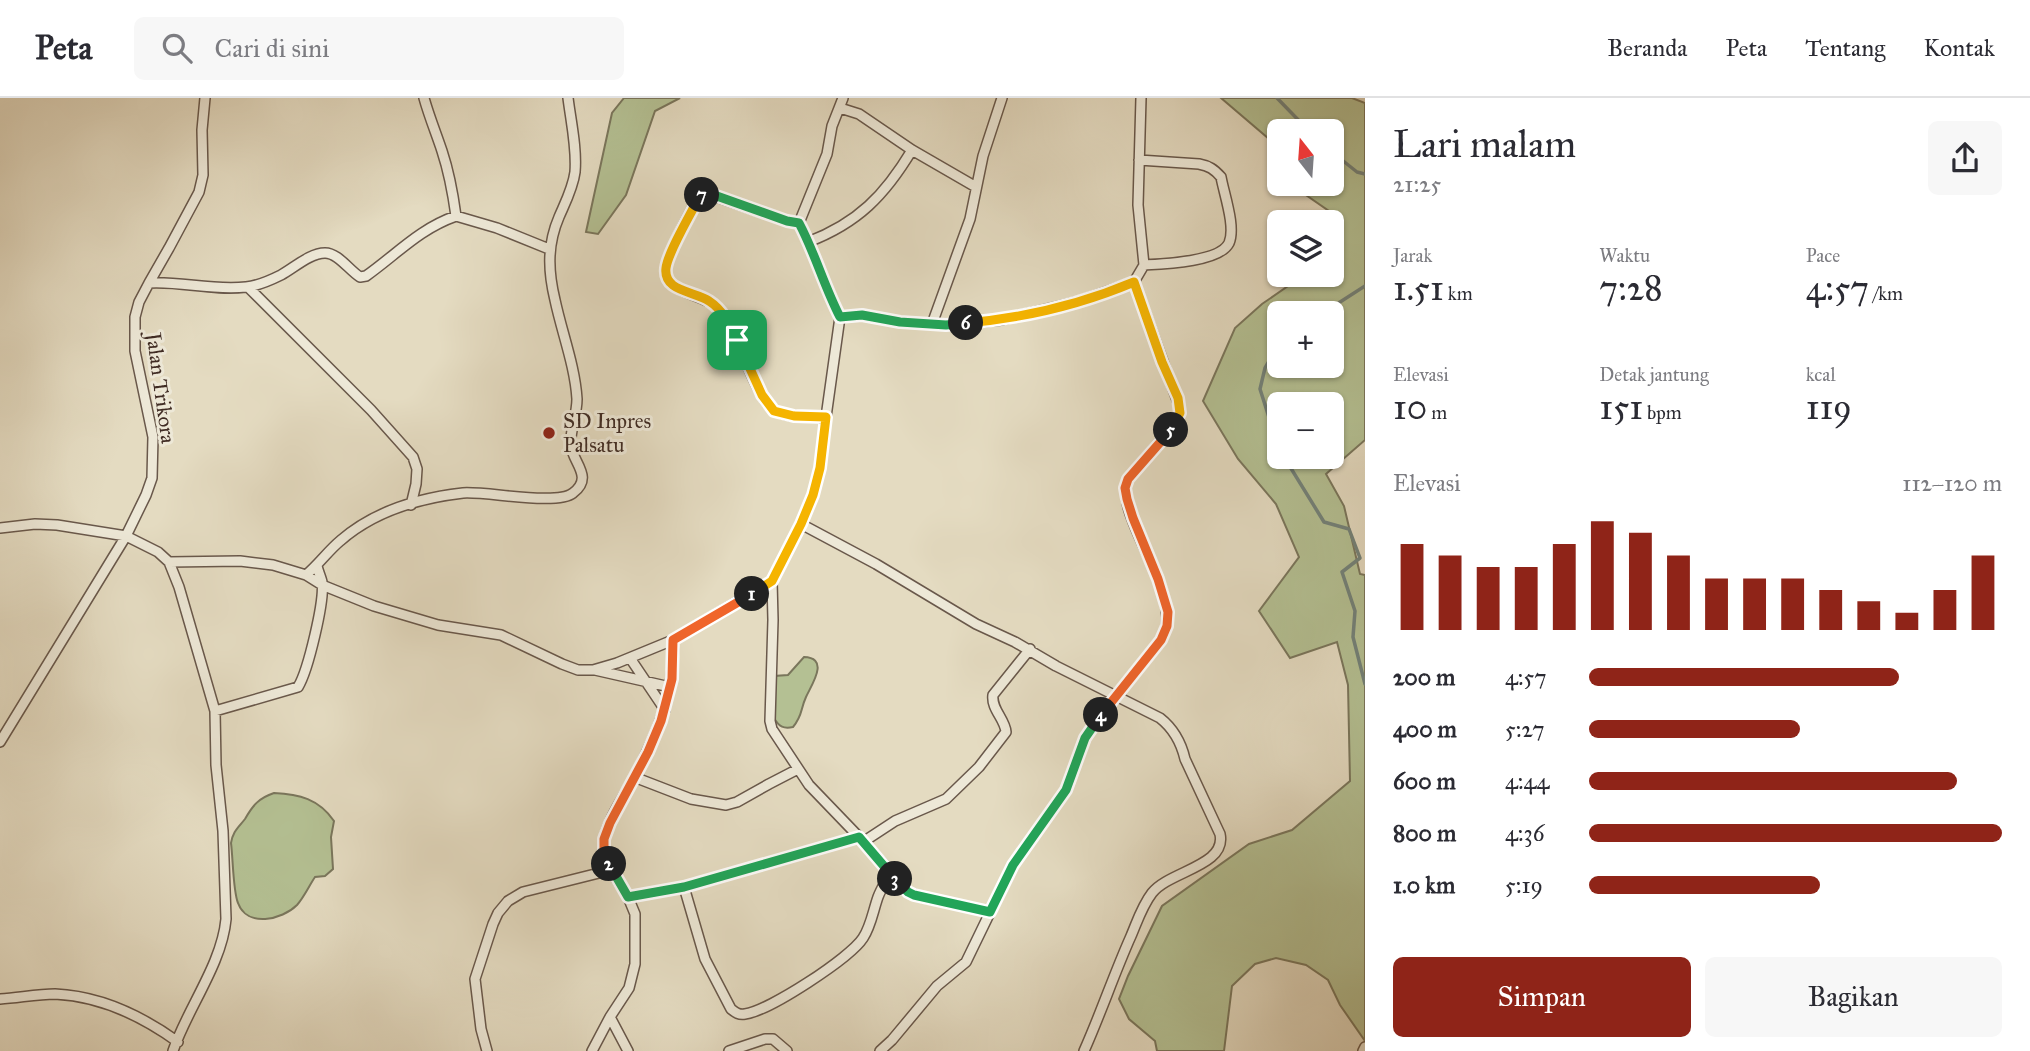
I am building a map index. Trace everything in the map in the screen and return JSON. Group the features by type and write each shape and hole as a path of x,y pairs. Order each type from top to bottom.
{"street":[{"name":"Jalan Trikora","path":"0,742 125,536 152,478 151,426 137,363 135,317 139,302 199,192 205,98"},
{"path":"424,98 442,150 456,216"},
{"path":"306,575 357,527 377,516 438,497 464,493 530,498 566,497 582,483 580,467 572,452 570,439 577,414 575,380 555,298 550,249 575,174 568,98"},
{"path":"932,324 970,219 983,156 1002,98"},
{"path":"840,317 862,315 900,322 946,325 1000,320 1080,301 1134,282 1144,265 1138,205 1141,98"},
{"path":"976,187 912,150 841,103 832,126 827,154 799,223 840,317 820,468 801,524 772,581 770,721 776,736 817,794 861,839 901,886 914,895 990,912"},
{"path":"808,242 841,227 870,206 894,179 912,150"},
{"path":"1139,160 1199,164 1215,171 1220,177 1231,231 1230,241 1223,250 1182,262 1144,265"},
{"path":"799,223 714,195 702,195 668,261 666,273 667,280 673,286 708,300 723,314 730,323 762,395 774,411 794,416 826,417"},
{"path":"149,283 216,288 248,287 279,276 317,254 326,253 334,256 360,277 366,276 409,241 456,216 550,249"},
{"path":"880,1051 931,992 966,962 1013,865 1066,790 1085,738 1161,640 1168,621 1158,579 1127,499 1126,484 1167,435 1180,413 1178,398 1162,362 1134,282"},
{"path":"248,287 371,410 413,457 417,469 411,505"},
{"path":"0,528 35,524 57,525 125,536 158,552 169,562 179,587 215,711 216,765 225,875 225,931 175,1046 149,1022 124,1010 95,1001 55,994 0,999"},
{"path":"801,524 876,564 976,624 1030,649 1056,666 1160,718 1170,727 1182,746 1221,843 1212,858 1165,881 1151,894 1123,954 1084,1051"},
{"path":"169,562 240,561 273,565 306,575 322,585 365,603 438,625 500,635 578,670 593,670 670,687"},
{"path":"215,711 298,687 315,638 322,585 317,566"},
{"path":"593,670 673,640 772,581"},
{"path":"592,1051 629,988 635,964 635,914 604,855 604,839 655,737 665,710 673,667 673,640"},
{"path":"628,897 684,887 861,839 901,817 946,799 979,767 1006,732 1006,726 992,701 993,695 1030,649"},
{"path":"630,658 665,710"},
{"path":"634,777 691,799 726,805 737,802 798,769"},
{"path":"487,1051 481,1029 475,979 498,913 508,901 523,892 611,870"},
{"path":"684,887 699,943 710,971 731,1009 736,1014 746,1014 783,997 850,951 865,934 890,873"},
{"path":"610,1017 628,1051"},
{"path":"729,1051 765,1038 773,1039 787,1051"}],"green space":[{"path":"624,98 680,98 655,111 626,195 598,234 586,232 612,113"},
{"path":"1221,98 1352,98 1365,103 1365,440 1344,458 1344,392 1267,392 1267,469 1332,469 1326,474 1344,506 1360,574 1365,575 1365,1041 1340,1005 1328,980 1306,965 1276,958 1255,964 1232,986 1224,1051 1157,1051 1155,1041 1129,1019 1119,999 1162,906 1249,844 1292,830 1350,781 1348,685 1337,642 1290,658 1259,611 1299,557 1276,504 1238,459 1203,401 1235,328 1262,304 1287,287 1344,287 1344,210 1327,210 1307,196 1344,196 1344,119 1267,119 1267,137"},
{"path":"804,657 812,658 816,662 818,667 815,679 793,727 784,727 774,718 774,676 788,675"},
{"path":"274,793 308,799 322,807 334,821 331,837 333,869 325,876 315,877 300,902 291,910 274,918 257,919 243,911 236,898 231,843 234,833 254,806"}],"waterway":[{"path":"1277,98 1297,119"},
{"path":"1344,162 1357,172 1365,174"},
{"path":"1342,301 1365,286"},
{"path":"1267,365 1260,389 1267,411"},
{"path":"1291,469 1324,522 1349,529 1360,558 1342,572 1355,611 1353,637 1365,684"}],"place":[{"name":"SD Inpres Palsatu","path":"549,433"}],"route":[{"path":"702,195 714,195 799,223 840,317 862,315 900,322 946,325 1000,320 1080,301 1134,282 1180,408 1174,425 1128,479 1125,488 1133,518 1158,579 1168,612 1167,626 1161,640 1085,738 1066,790 1013,865 990,912 908,892 859,837 684,887 628,897 604,855 604,839 610,823 648,752 665,710 672,679 673,640 772,581 801,524 820,468 826,417 785,415 774,411 762,395 737,340 730,323 717,307 696,294 673,286 667,280 668,261 702,195"}]}
